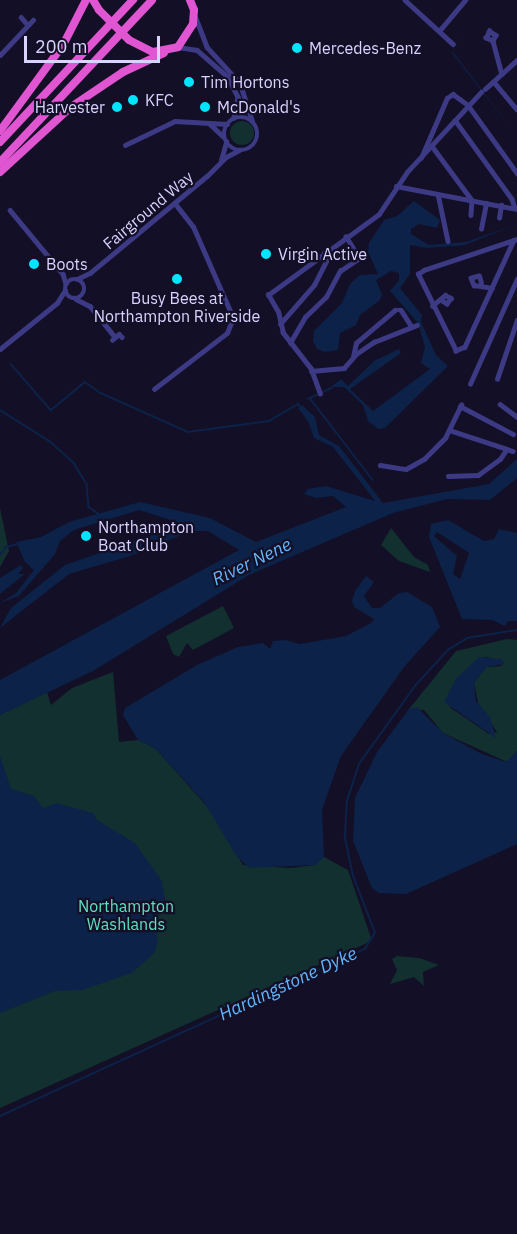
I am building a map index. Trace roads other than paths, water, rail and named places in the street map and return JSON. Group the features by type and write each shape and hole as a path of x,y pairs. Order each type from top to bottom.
{"highway":[{"path":"0,131 63,45 86,0"},
{"path":"93,0 99,10 129,40 143,50 164,53"},
{"path":"0,142 133,0"},
{"path":"0,162 152,0"},
{"path":"190,0 195,13"},
{"path":"0,172 71,107 123,72 178,47 190,31 198,0"}],"street":[{"path":"405,0 453,44"},
{"path":"440,30 462,2"},
{"path":"195,13 207,47 240,83 258,131 256,142 249,149 239,150 207,122"},
{"path":"21,17 27,24"},
{"path":"0,55 33,20"},
{"path":"493,41 502,74"},
{"path":"0,44 6,50"},
{"path":"178,47 197,50 227,76 238,97 234,118 227,124 226,140 220,162"},
{"path":"320,394 311,371 290,343 280,324 268,295 379,214 396,186 420,158 468,105 517,60"},
{"path":"494,82 517,109"},
{"path":"420,158 449,95 458,95 468,105 517,173"},
{"path":"234,118 252,120"},
{"path":"455,120 512,199 516,208"},
{"path":"125,145 175,121 227,124"},
{"path":"432,146 472,200 471,215"},
{"name":"Fairground Way","path":"65,287 75,279 90,273 175,204 220,162 239,150"},
{"path":"396,186 516,208"},
{"path":"438,194 448,241"},
{"path":"481,229 486,203"},
{"path":"154,389 227,333 233,318 193,227 175,204"},
{"path":"499,218 501,206"},
{"path":"10,210 63,274 75,279 85,288 90,306 114,339 119,334 122,337"},
{"path":"290,343 306,317 326,297 340,271 360,258 346,237"},
{"path":"516,240 461,351 454,349 418,279 420,272 516,240"},
{"path":"280,324 314,285 326,261 324,253"},
{"path":"0,349 57,303 73,298 85,288 90,273"},
{"path":"63,274 65,287 73,298 90,306"},
{"path":"470,384 517,279"},
{"path":"481,283 492,288"},
{"path":"57,303 65,287"},
{"path":"432,306 442,301"},
{"path":"311,371 344,368 353,357 382,338 415,326 401,310 395,310 356,343 353,357"},
{"path":"496,379 517,320"},
{"path":"500,404 517,417"},
{"path":"380,465 399,469 411,467 434,451 449,430 460,406 513,434"},
{"path":"449,430 513,451"},
{"path":"448,476 478,475 500,459 506,450"}],"water":[{"path":"490,0 453,52 517,136 452,53"},
{"path":"414,201 440,220 437,228 419,224 411,229 411,234 429,245 466,242 517,224 465,245 427,248 410,245 410,274 400,288 422,315 421,322 436,355 448,366 385,428 378,429 368,421 363,405 344,387 331,387 341,379 348,386 374,361 399,349 401,353 350,389 373,411 430,369 421,363 425,347 418,323 390,291 399,280 399,273 391,271 376,280 382,294 380,300 360,315 356,325 340,333 338,350 325,352 317,349 313,341 314,331 342,303 350,284 360,275 378,274 368,252 369,243 384,220 397,216"},
{"name":"River Nene","path":"302,405 315,417 319,435 339,446 383,503 489,484 517,459 517,478 490,500 447,499 393,513 249,575 93,671 0,715 0,680 239,550 208,531 191,531 130,556 69,574 0,628 11,608 65,565 183,524 139,510 74,530 60,541 55,554 19,596 0,603 16,593 34,570 25,562 16,542 41,537 69,522 140,502 210,518 256,542 346,507 333,496 316,498 304,494 308,489 326,486 375,501 333,447 314,438 308,421 298,408"},
{"path":"448,520 484,541 494,539 499,529 517,533 517,621 508,621 505,626 492,620 462,619 429,537 431,524","holes":["437,532 469,553 460,579 453,574 457,556 434,536"]},
{"path":"21,565 23,568 18,574 25,574 0,594 0,578"},
{"path":"366,576 374,582 364,596 372,608 380,608 399,593 407,592 432,607 440,627 404,667 341,756 322,810 324,857 316,865 250,868 237,857 204,802 156,749 138,740 123,715 125,708 197,665 238,647 263,643 270,649 273,641 285,640 300,644 346,636 371,623 374,619 354,607 352,601 355,591"},
{"path":"479,657 501,659 505,664 486,667 474,683 476,701 490,717 496,738 444,702 456,679"},
{"path":"417,707 443,733 482,754 506,762 517,751 517,844 406,894 379,893 372,888 353,841 355,798 377,752 409,709"},
{"path":"0,756 11,789 34,796 43,808 57,803 93,813 97,820 135,843 162,881 166,906 153,921 158,940 155,952 132,973 82,990 55,991 0,1013"}],"waterway":[{"path":"11,364 51,410 85,382 101,393 188,432 269,421 298,404 301,407"},
{"path":"308,399 332,388"},
{"path":"310,398 373,480"},
{"path":"0,410 51,442 74,463 87,485 89,507 99,514"},
{"path":"0,555 6,547 18,544"},
{"name":"Hardingstone Dyke","path":"0,1116 365,949 375,933 353,876 345,837 347,801 359,764 415,686 448,650 467,638 517,630"}],"place":[{"name":"Mercedes-Benz","path":"297,48"},
{"name":"Tim Hortons","path":"189,82"},
{"name":"KFC","path":"133,100"},
{"name":"Harvester","path":"117,107"},
{"name":"McDonald's","path":"205,107"},
{"name":"Virgin Active","path":"266,254"},
{"name":"Boots","path":"34,264"},
{"name":"Busy Bees at Northampton Riverside","path":"177,279"},
{"name":"Northampton Boat Club","path":"86,536"}],"park label":[{"name":"Northampton Washlands","path":"126,915"}]}
